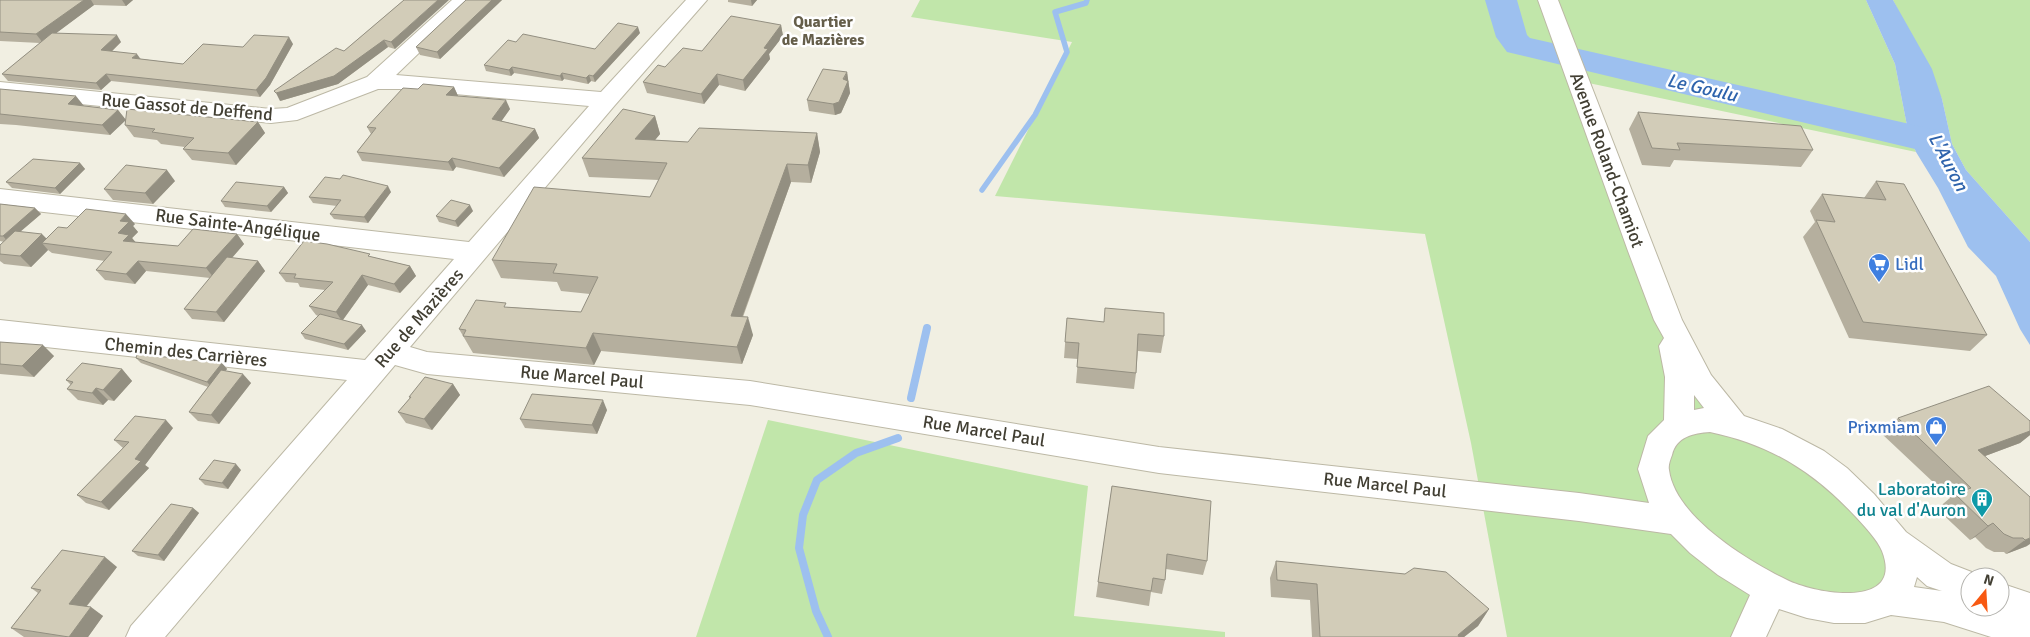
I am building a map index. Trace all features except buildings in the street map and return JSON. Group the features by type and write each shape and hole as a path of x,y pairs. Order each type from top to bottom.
{"street":[{"path":"375,82 464,0"},
{"name":"Rue de Mazières","path":"143,637 607,100 697,0"},
{"name":"Avenue Roland-Chamiot","path":"1548,0 1668,320 1701,383 1734,424"},
{"name":"Rue Gassot de Deffend","path":"0,89 272,116 288,115 375,82 400,82 607,100"},
{"name":"Rue Sainte-Angélique","path":"0,198 476,252"},
{"name":"Avenue Roland-Chamiot","path":"1668,320 1679,378 1679,426"},
{"name":"Chemin des Carrières","path":"0,331 381,362"},
{"name":"Rue Marcel Paul","path":"381,362 427,363 750,392 1159,460 1579,507 1677,521"},
{"path":"1960,583 1939,575 1895,542 1861,501 1826,470 1779,440 1734,424 1710,420 1691,421 1664,436 1657,448 1654,466 1656,481 1664,501 1677,521 1709,549 1768,589 1803,603 1832,608 1864,608 1890,599 1944,607 2030,633"},
{"name":"Rue Marcel Paul","path":"1579,507 1621,505 1640,496 1656,481"},
{"path":"1890,599 1900,584 1901,559 1895,542"},
{"path":"1748,637 1760,615 1768,589"},
{"path":"2010,601 2030,608"}],"green space":[{"path":"920,0 1866,0 1895,64 1909,136 1916,152 1579,81 1668,320 1752,429 1895,542 1890,599 1769,589 1748,637 1507,637 1471,443 1425,234 995,196 1072,42 911,17"},
{"path":"1893,0 2030,0 2030,242 1966,170 1952,144 1942,99"},
{"path":"768,420 1088,486 1074,616 1225,632 1225,637 696,637"}],"water":[{"name":"L'Auron","path":"1866,0 1893,0 1932,69 1942,99 1952,144 1966,170 2030,242 2030,345 2020,329 1996,276 1968,247 1938,188 1916,152 1909,136 1895,64"}],"waterway":[{"path":"982,190 1035,115 1067,52 1055,12 1086,3 1087,0"},
{"name":"Le Goulu","path":"1501,0 1512,37 1519,45 1932,141"},
{"path":"911,398 927,328"},
{"path":"828,637 816,611 799,548 803,515 817,480 856,453 898,438"}],"place":[{"name":"Lidl","path":"1879,283"},
{"name":"Prixmiam","path":"1936,446"},
{"name":"Laboratoire du val d'Auron","path":"1982,518"}],"district":[{"name":"Quartier de Mazières","path":"823,31"}]}
